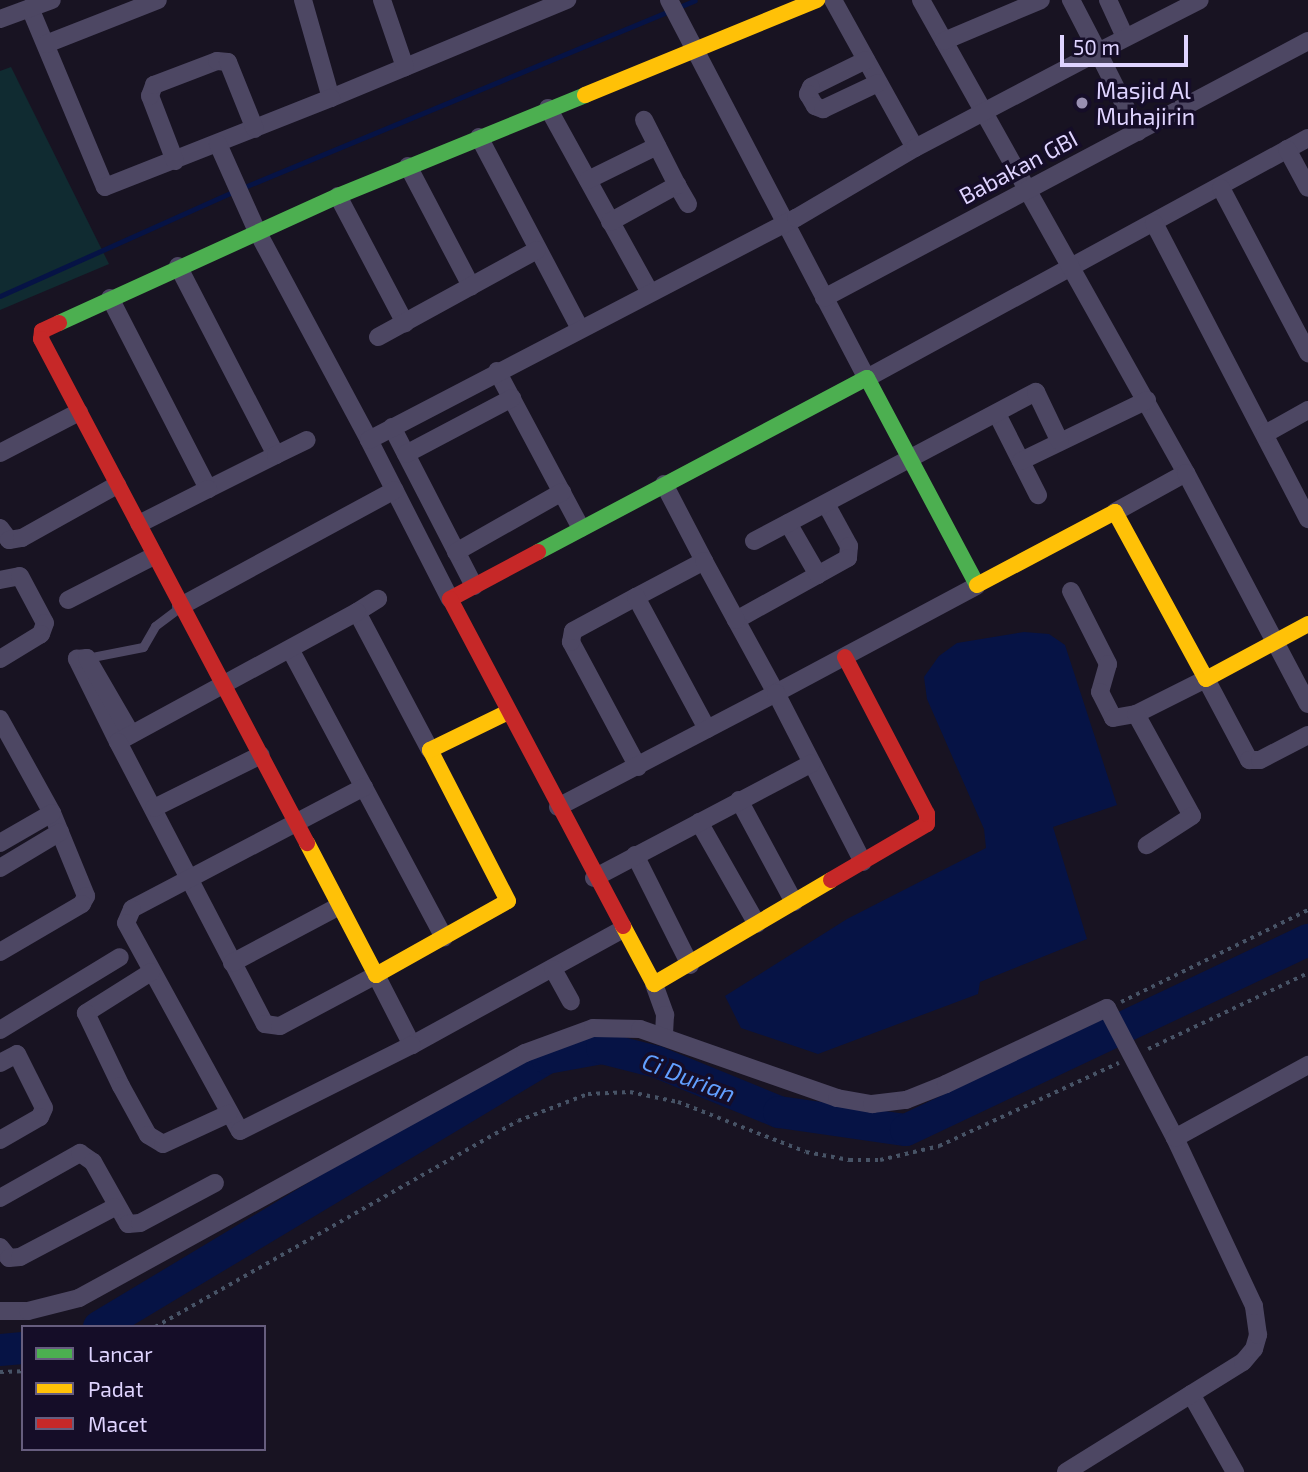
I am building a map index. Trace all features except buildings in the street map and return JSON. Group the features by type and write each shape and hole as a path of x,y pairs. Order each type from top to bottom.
{"street":[{"path":"0,19 52,0"},
{"path":"46,44 158,0"},
{"path":"303,0 331,98"},
{"path":"382,0 405,67"},
{"path":"30,8 103,186 109,188 567,0"},
{"path":"412,1045 40,335 44,329 178,266 338,196 817,0"},
{"path":"833,0 915,148"},
{"path":"921,0 1147,400 1308,704"},
{"path":"944,41 1041,0"},
{"path":"1071,0 1138,132"},
{"path":"1108,0 1125,37"},
{"path":"369,440 579,327 787,222 983,111 1200,0"},
{"path":"672,7 976,586"},
{"name":"Babakan GBI","path":"824,298 1308,41"},
{"path":"866,60 810,88 808,94 820,109 878,83"},
{"path":"175,161 150,96 154,85 217,61 228,62 255,129"},
{"path":"828,79 840,101"},
{"path":"548,108 649,291"},
{"path":"644,120 688,204"},
{"path":"479,137 579,327"},
{"path":"450,599 867,379 1221,188 1308,138"},
{"path":"218,144 257,232 369,440 621,930 654,984 665,1015 664,1035"},
{"path":"588,180 657,146"},
{"path":"1287,149 1308,188"},
{"path":"408,166 471,286"},
{"path":"610,222 677,185"},
{"path":"1221,188 1308,353"},
{"path":"338,196 405,323"},
{"path":"1154,223 1308,519"},
{"path":"378,337 537,250"},
{"path":"178,266 276,456"},
{"path":"110,298 208,489"},
{"path":"498,371 581,528"},
{"path":"754,541 996,414 1032,385 1060,442"},
{"path":"406,454 512,398"},
{"path":"1021,461 1147,400"},
{"path":"1265,434 1308,410"},
{"path":"0,453 79,412"},
{"path":"996,414 1038,495"},
{"path":"392,427 474,586"},
{"path":"139,524 307,440"},
{"path":"558,807 776,694 1185,472"},
{"path":"664,484 863,862"},
{"path":"0,527 9,540 22,538 117,485"},
{"path":"181,606 395,490"},
{"path":"456,552 562,492"},
{"path":"736,620 818,575 850,554 826,504"},
{"path":"1115,512 1249,760 1260,760 1308,735"},
{"path":"788,523 818,575"},
{"path":"68,600 154,556"},
{"path":"638,767 570,638 573,631 704,561"},
{"path":"0,580 20,576 45,623 41,634 0,659"},
{"path":"1071,591 1108,664 1100,692 1111,716 1121,720 1206,679 1308,624"},
{"path":"636,597 707,729"},
{"path":"125,738 378,599"},
{"path":"87,658 75,663 125,738 153,808 232,963 265,1024 272,1028 503,908 508,897 357,612"},
{"path":"290,649 444,938"},
{"path":"654,984 924,827 928,819 845,657"},
{"path":"430,750 508,712"},
{"path":"1136,714 1192,816 1147,845"},
{"path":"0,719 6,746 52,813 86,900 0,952"},
{"path":"153,808 261,755"},
{"path":"594,878 812,763"},
{"path":"364,787 126,915 151,972 237,1128 246,1132 412,1045 621,930"},
{"path":"739,800 794,902"},
{"path":"0,843 52,813"},
{"path":"699,822 757,924"},
{"path":"0,868 60,832"},
{"path":"635,855 690,965"},
{"path":"232,963 339,906"},
{"path":"0,1140 43,1113 43,1103 2,1029 120,957"},
{"path":"554,968 571,1001"},
{"path":"151,972 87,1012 121,1086 148,1135 163,1144 228,1114"},
{"path":"0,1311 55,1306 102,1286 550,1041 593,1028 640,1029 664,1035 837,1098 872,1104 906,1100 1109,1012 1220,1227 1258,1319 1254,1349 1243,1362 1066,1472"},
{"path":"0,1063 17,1054"},
{"path":"1175,1138 1308,1065"},
{"path":"0,1198 80,1153 93,1162 123,1219 135,1225 215,1184"},
{"path":"0,1247 9,1258 20,1257 115,1207"},
{"path":"1191,1394 1235,1472"}],"lane":[{"path":"87,658 143,647 155,626 181,606"}],"path":[{"path":"1109,1012 1308,910"},
{"path":"159,1325 518,1121 577,1097 642,1094 678,1102 806,1152 849,1160 880,1160 939,1146 1130,1053 1308,973"},
{"path":"0,1372 21,1371"}],"green space":[{"path":"11,67 109,264 0,310 0,71"}],"shaded area":[{"path":"1024,632 1049,634 1065,645 1117,805 1053,827 1087,939 980,982 978,994 818,1054 741,1028 725,996 847,919 986,848 984,829 927,699 924,677 939,656 957,643"}],"waterway":[{"path":"0,296 242,188 695,0"},
{"name":"Ci Durian","path":"102,1325 547,1058 602,1048 657,1062 779,1112 906,1130 1308,940"},
{"name":"Ci Durian","path":"0,1350 21,1348"}],"traffic: fast":[{"path":"59,323 338,196 585,95"},
{"path":"538,552 867,378 977,585"}],"traffic: slow":[{"path":"585,95 817,0"},
{"path":"977,585 1115,512 1206,679 1308,624"},
{"path":"307,843 376,975 508,901 430,750 508,712"},
{"path":"623,926 654,984 831,880"}],"traffic: jam":[{"path":"59,323 42,331 41,339 307,843"},
{"path":"538,552 450,599 623,926"},
{"path":"831,880 927,824 927,814 845,657"}],"place":[{"name":"Masjid Al Muhajirin","path":"1082,103"}]}
